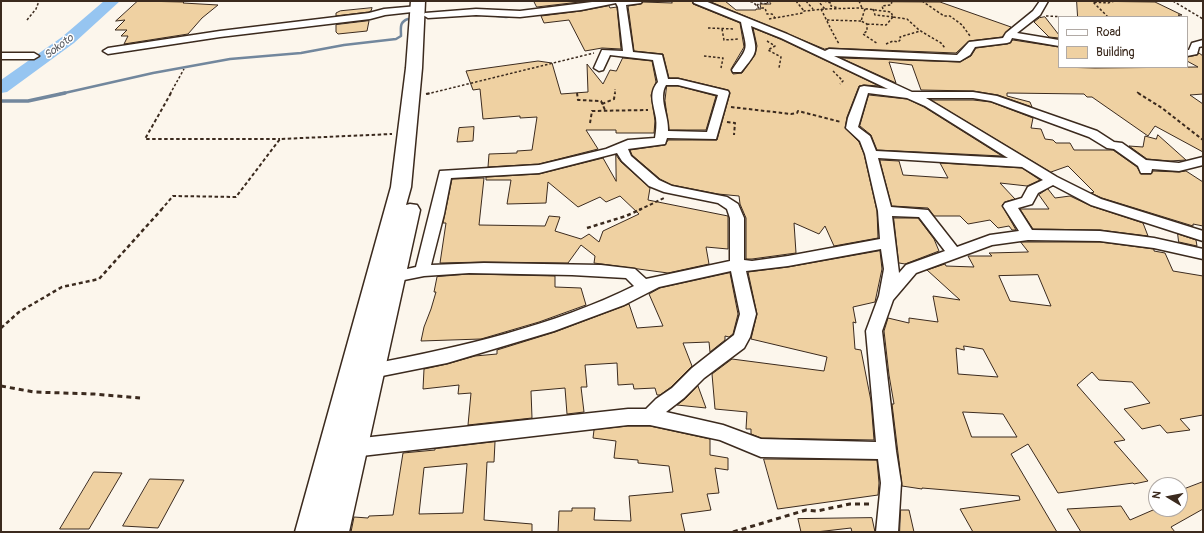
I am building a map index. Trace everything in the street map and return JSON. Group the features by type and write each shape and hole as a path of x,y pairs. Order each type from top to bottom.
{"main road":[{"path":"334,532 415,186 424,95 423,6"},
{"path":"310,532 401,187 423,6"}],"street":[{"path":"108,51 220,34 370,16 384,12 423,6 496,14 520,14 638,1"},
{"path":"697,1 747,23 784,36 929,104 1052,180 1096,202 1203,236"},
{"path":"818,52 960,58 966,53 972,44 1007,40 1009,35 1034,16 1044,1"},
{"path":"619,2 623,7 628,54"},
{"path":"737,70 747,60 753,48 749,39 747,23"},
{"path":"1009,35 1058,43"},
{"path":"1203,43 1195,45 1190,52 1203,57"},
{"path":"422,271 437,214 445,174 540,169 588,158 621,148 628,144 661,141 662,120 657,98 663,82 658,57 606,52 599,68"},
{"path":"1,56 34,56"},
{"path":"662,134 712,136 724,93 678,82 663,82"},
{"path":"887,532 890,483 874,331 888,296 892,269 887,243 885,211 871,154 866,139 852,128 864,89 910,95 973,95 993,98 1093,134 1110,145 1118,146 1145,167 1179,167 1203,161"},
{"path":"621,148 626,158 654,183 669,189 722,200 733,206 737,218 737,265 748,314 742,337 738,343 698,373 678,393 662,404 650,417"},
{"path":"871,154 958,158 1026,164"},
{"path":"1028,235 1010,206 1027,201 1033,190 1042,187 1052,180"},
{"path":"885,211 923,213 954,253"},
{"path":"888,296 911,269 990,240 1028,235 1100,236 1154,243 1203,254"},
{"path":"394,277 422,271 481,268 591,271 630,273 637,281 644,285 737,265 752,266 788,261 887,243"},
{"path":"372,371 447,356 554,325 618,301 654,283"},
{"path":"353,448 628,417 650,417 723,433 761,448 886,451"}],"path":[{"path":"27,20 36,9 39,1"},
{"path":"730,1 743,1"},
{"path":"746,1 754,2 759,8 765,8 767,14 772,14 775,18"},
{"path":"756,6 759,3 768,4 767,1"},
{"path":"796,1 804,11"},
{"path":"806,1 814,10"},
{"path":"818,1 825,8"},
{"path":"824,1 831,3 831,6 838,8"},
{"path":"859,1 863,7 861,21"},
{"path":"883,9 882,6 891,5 892,1"},
{"path":"922,1 944,16 950,16 962,25 971,39 972,44"},
{"path":"1107,16 1093,2 1108,3 1114,1"},
{"path":"1173,1 1203,19"},
{"path":"708,28 722,28 825,8 883,9 891,12 893,17"},
{"path":"821,9 828,20 829,28 840,46 838,47 839,52"},
{"path":"873,9 875,14 880,17 907,19 919,30 941,43 950,58"},
{"path":"1034,16 1058,17"},
{"path":"828,20 861,21 867,24 886,25 893,17"},
{"path":"867,24 867,31 863,34 880,45 893,41 898,42 901,39 900,37 907,36 906,34 922,31"},
{"path":"722,28 724,40"},
{"path":"769,38 766,41 775,46 768,50 781,57 779,68"},
{"path":"424,95 517,71 606,52"},
{"path":"704,56 723,58 721,68"},
{"path":"184,70 145,138 280,139 408,134"},
{"path":"602,104 614,99 615,88"},
{"path":"1137,92 1153,100 1170,116 1203,140"},
{"path":"577,93 578,100 600,101 605,110"},
{"path":"721,106 791,114 797,113 798,111 852,125"},
{"path":"590,123 592,111 660,110"},
{"path":"717,121 735,123 734,135"},
{"path":"1,328 19,312 62,287 99,279 173,196 236,197 280,139"},
{"path":"587,228 626,216 659,202 667,196 669,189"},
{"path":"1,386 34,392 94,394 140,398"},
{"path":"733,532 806,510 817,511 850,504 878,504 890,494"}],"building":[{"path":"138,1 184,2 183,3 218,5 202,18 188,34 124,44 128,36 121,36 127,30 115,30 125,20 116,21"},
{"path":"534,1 588,1 537,7"},
{"path":"671,1 692,1 693,4 740,23 744,47 731,69 733,74 742,73 755,55 757,46 753,28 780,39 879,86 859,86 847,117 845,128 859,142 864,154 877,211 878,238 834,246 825,226 819,234 794,223 796,253 746,259 746,218 740,204 739,196 718,194 672,185 660,179 632,155 630,150 665,145 668,140 717,140 730,93 728,90 678,78 669,78 663,54 634,51 628,6 641,4 643,2 672,3"},
{"path":"709,1 725,1 736,10 761,9 760,4 771,4 769,1 940,2 1011,27 1002,37 969,41 956,53 825,49"},
{"path":"1077,1 1155,2 1182,15 1178,15 1180,16 1078,16"},
{"path":"609,6 610,8 617,7 621,49 602,48 585,51 569,20 544,23 541,16 581,11"},
{"path":"372,8 369,12 336,16 336,13 340,11"},
{"path":"1045,17 1058,34 1058,38 1049,37 1034,22 1039,18"},
{"path":"369,21 367,31 338,34 336,32 336,25"},
{"path":"1013,40 1058,47 1058,68 1198,67 1188,62 1188,57 1197,55 1199,53 1203,56 1203,94 1190,95 1203,104 1203,152 1155,126 1148,136 1092,97 1087,97 1084,94 1007,93 1007,96 1030,102 1032,107 998,95 973,91 921,90 912,65 889,62 896,83 841,58 960,62 971,56 976,48 1010,43"},
{"path":"623,58 652,61 656,82 651,95 655,121 654,133 616,133 616,130 586,130 598,149 539,164 488,167 489,154 517,153 517,151 532,150 537,117 520,118 520,116 483,119 480,89 473,90 466,71 538,61 552,63 561,94 588,92 587,64 603,84 610,70 616,71"},
{"path":"667,86 678,86 716,96 706,130 669,130 665,101"},
{"path":"869,95 907,99 924,107 1002,156 877,150 871,135 860,126"},
{"path":"931,100 973,100 991,102 1033,118 1031,128 1041,129 1045,139 1053,140 1056,143 1070,143 1074,150 1113,150 1137,167 1141,174 1151,174 1153,171 1186,171 1203,182 1203,226 1193,224 1193,226 1102,198 1091,193 1094,192 1068,166 1051,172"},
{"path":"474,127 473,141 457,142 459,128"},
{"path":"1158,135 1186,160 1170,161 1147,159 1129,146 1143,147 1145,136 1156,139"},
{"path":"616,155 621,162 650,188 648,200 728,216 728,249 706,247 709,264 668,273 594,263 595,256 581,245 568,263 440,263 446,223 443,223 452,179 484,178 479,225 545,226 549,216 560,217 555,231 581,239 589,234 599,242 603,231 639,214 620,196 606,202 600,197 578,207 548,182 546,203 507,204 511,180 486,180 486,177 539,174 603,158 616,181"},
{"path":"880,160 899,161 903,175 948,178 940,163 1022,168 1040,180 1027,186 1000,183 1015,199 1005,202 1002,205 1016,230 1012,230 1009,226 998,228 990,220 968,224 960,216 934,216 928,208 892,206"},
{"path":"1048,189 1055,198 1070,196 1091,206 1143,223 1148,236 1100,230 1033,229 1020,209 1049,209 1039,195"},
{"path":"894,218 918,218 934,239 939,251 905,264 899,263"},
{"path":"1178,234 1196,240 1197,246 1179,242"},
{"path":"1021,242 1100,242 1154,249 1154,251 1165,253 1173,271 1203,276 1203,415 1180,419 1190,430 1167,433 1160,425 1142,429 1124,409 1150,403 1132,382 1099,380 1092,372 1077,385 1125,440 1114,442 1148,481 1058,493 1028,444 1011,454 1057,532 973,532 960,509 1020,500 1019,496 922,489 902,486 892,404 894,404 884,331 888,318 909,323 909,318 938,322 933,296 960,300 927,270 945,264 946,266 974,267 968,256 992,256 989,253 1028,252","holes":["1038,275 1051,306 1010,301 999,276","964,346 983,349 998,377 958,374 956,348 964,350","963,412 1003,414 1017,437 972,437"]},
{"path":"880,251 882,269 875,302 853,307 856,323 853,322 855,349 861,350 871,401 874,440 761,438 751,434 751,429 746,429 747,412 715,409 712,374 732,359 824,371 827,357 751,339 757,314 748,272 788,267"},
{"path":"730,273 738,314 733,334 729,337 725,336 725,340 710,352 709,342 683,343 692,366 671,387 660,395 657,395 655,388 634,389 633,384 618,385 617,363 585,365 587,387 581,387 584,412 567,414 565,388 531,391 532,418 468,425 471,393 458,394 459,385 423,389 424,369 475,356 497,354 497,350 555,332 629,304 637,328 663,326 649,294 660,288"},
{"path":"469,274 555,276 555,287 581,288 586,305 539,322 481,339 421,341 424,327 436,292 434,292 437,277"},
{"path":"698,386 706,408 677,405 685,399"},
{"path":"628,426 650,426 710,439 710,455 728,458 728,470 715,468 719,493 707,494 711,510 681,514 685,532 558,532 559,511 572,511 572,508 595,508 594,520 631,521 629,496 673,492 669,466 638,463 638,460 614,458 616,441 593,438 594,430"},
{"path":"495,442 494,462 487,462 484,520 532,524 532,532 351,532 354,517 368,518 369,516 393,515 403,453","holes":["467,464 463,513 419,514 424,468"]},
{"path":"764,459 877,460 879,483 878,495 778,509"},
{"path":"94,472 122,473 89,529 60,529"},
{"path":"150,479 184,480 158,528 123,526"},
{"path":"1203,482 1203,509 1171,527 1175,532 1081,532 1067,509 1121,506 1130,520 1148,512 1148,517 1188,517 1188,488"},
{"path":"901,510 909,510 914,532 900,532"},
{"path":"872,518 875,532 852,532 851,528 801,532 798,519"}],"waterway":[{"name":"Sokoto","path":"1,88 68,40 113,1"},
{"path":"489,15 506,17 516,16"},
{"path":"60,94 153,73 230,59 301,53 344,45 396,39 401,36 402,24 408,19"},
{"path":"1,101 28,101 65,93"}]}
